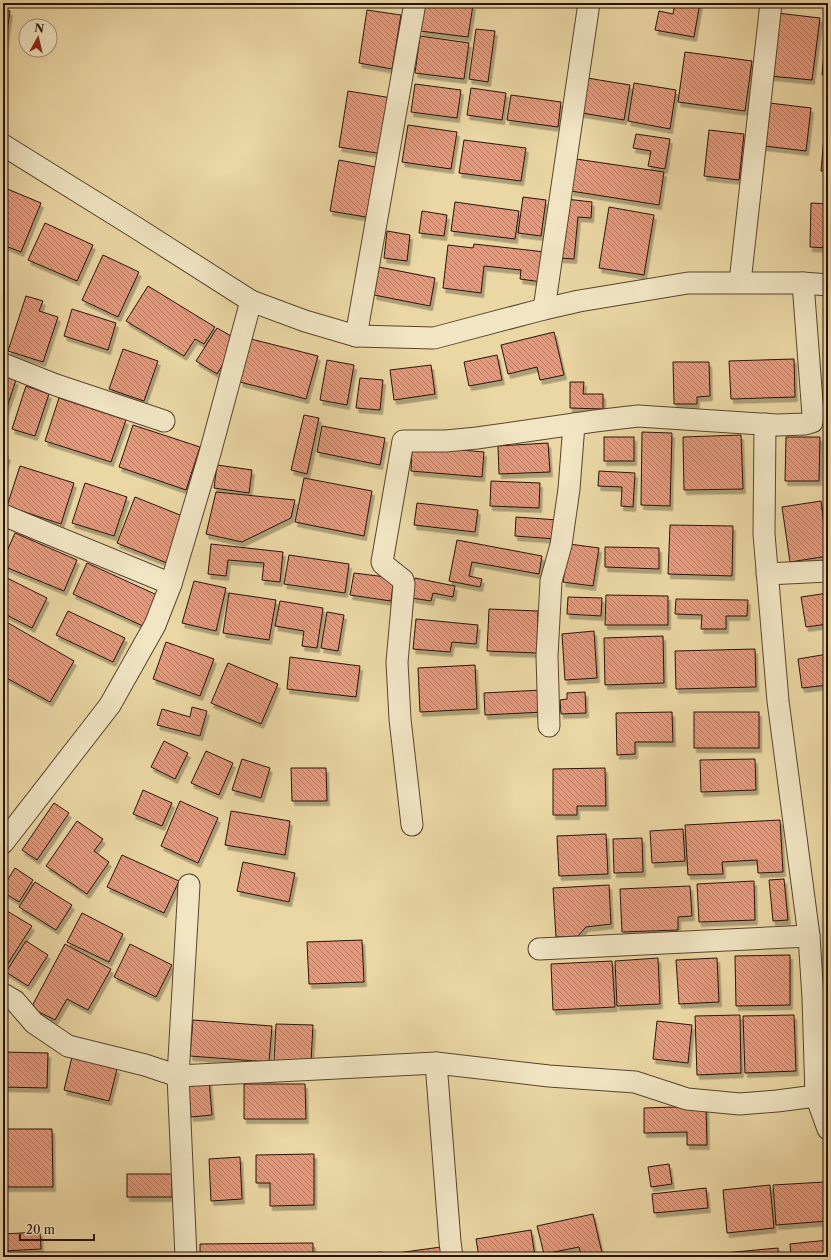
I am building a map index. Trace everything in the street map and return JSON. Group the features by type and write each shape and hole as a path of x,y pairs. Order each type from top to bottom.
{"street":[{"path":"356,336 415,3"},
{"path":"544,309 589,3"},
{"path":"740,282 771,3"},
{"path":"3,145 135,227 251,302 305,321 356,336 434,338 579,301 688,283 740,282 828,285"},
{"path":"412,825 400,719 397,662 404,584 403,580 382,564 402,441 446,441 477,438 638,416 765,424 806,424 812,422 813,415 803,283"},
{"path":"3,843 110,705 155,625 171,584 210,453 251,302"},
{"path":"3,364 56,385 164,420"},
{"path":"549,726 547,656 550,581 561,545 569,489 574,424"},
{"path":"765,424 764,534 778,700 809,936 822,1098 828,1129"},
{"path":"3,515 171,584"},
{"path":"767,574 828,571"},
{"path":"186,1257 178,1076 189,885"},
{"path":"539,949 809,936"},
{"path":"3,994 15,1001 34,1023 68,1046 145,1065 178,1076 436,1063 549,1076 635,1082 687,1099 740,1104 822,1098"},
{"path":"436,1063 452,1257"}],"building":[{"path":"424,3 461,3 473,5 468,37 420,31"},
{"path":"675,3 700,3 694,37 655,30 659,11 673,14"},
{"path":"3,10 10,11 5,47 3,47"},
{"path":"367,10 401,15 392,69 359,63"},
{"path":"777,13 820,18 812,80 770,76"},
{"path":"476,29 495,31 488,82 469,79"},
{"path":"826,30 828,31 828,75 822,75"},
{"path":"420,36 469,43 464,79 415,73"},
{"path":"685,52 752,61 745,111 678,102"},
{"path":"581,77 630,85 624,120 576,112"},
{"path":"634,83 676,90 670,129 628,121"},
{"path":"415,84 461,90 457,118 411,112"},
{"path":"471,88 506,93 502,120 467,115"},
{"path":"348,91 392,98 383,154 339,147"},
{"path":"511,95 561,102 558,127 507,120"},
{"path":"761,102 811,108 806,151 756,145"},
{"path":"408,125 457,132 451,169 402,162"},
{"path":"825,125 828,125 828,171 821,171"},
{"path":"709,130 744,134 739,180 704,176"},
{"path":"636,134 670,139 665,169 648,166 651,151 633,148"},
{"path":"464,140 526,148 521,181 459,173"},
{"path":"576,159 664,172 659,205 571,191"},
{"path":"339,160 381,168 372,218 330,211"},
{"path":"5,188 41,203 21,252 3,245 3,192"},
{"path":"523,197 546,200 541,236 518,233"},
{"path":"566,199 592,202 591,218 578,217 574,259 560,258"},
{"path":"455,202 519,211 515,239 451,231"},
{"path":"811,203 828,204 828,248 810,247"},
{"path":"609,207 654,215 644,275 599,268"},
{"path":"422,211 447,215 444,236 419,233"},
{"path":"45,223 93,245 77,281 28,260"},
{"path":"387,231 410,235 407,261 384,258"},
{"path":"474,244 545,252 542,282 520,279 521,270 484,266 481,293 443,288 448,245 473,248"},
{"path":"103,255 139,272 118,317 82,300"},
{"path":"379,267 435,278 430,306 374,295"},
{"path":"148,286 215,327 204,344 195,339 184,356 126,321"},
{"path":"26,296 43,301 39,311 58,317 43,362 8,351"},
{"path":"72,309 116,323 108,350 64,336"},
{"path":"828,320 828,346 824,345"},
{"path":"217,328 238,340 217,374 196,361"},
{"path":"554,332 564,375 540,380 537,367 508,374 501,345"},
{"path":"251,339 318,356 306,399 240,382"},
{"path":"123,349 158,361 144,401 109,389"},
{"path":"497,355 502,380 469,386 464,362"},
{"path":"794,359 795,397 731,399 729,361"},
{"path":"327,360 354,365 347,405 320,400"},
{"path":"673,362 709,362 710,396 697,397 697,404 674,404"},
{"path":"431,365 435,394 394,400 390,370"},
{"path":"3,376 16,380 3,419"},
{"path":"360,378 383,380 380,410 356,408"},
{"path":"570,382 584,382 583,394 603,394 603,409 570,408"},
{"path":"26,386 49,394 35,436 12,429"},
{"path":"59,398 126,420 111,462 45,441"},
{"path":"304,415 319,418 307,474 291,470"},
{"path":"133,425 200,447 186,490 119,467"},
{"path":"322,426 385,438 380,465 317,452"},
{"path":"642,432 672,433 670,506 641,505"},
{"path":"741,435 743,489 684,490 683,437"},
{"path":"604,437 634,437 634,461 604,461"},
{"path":"786,437 820,437 819,481 785,481"},
{"path":"548,443 550,472 499,474 498,446"},
{"path":"412,446 484,452 482,477 411,471"},
{"path":"3,454 8,456 3,471"},
{"path":"217,465 252,470 249,493 214,488"},
{"path":"20,466 74,483 61,524 7,506"},
{"path":"599,471 635,473 633,507 621,506 622,487 598,486"},
{"path":"304,478 372,491 364,536 295,522"},
{"path":"491,481 540,483 539,508 490,506"},
{"path":"85,483 127,497 114,536 72,523"},
{"path":"216,492 295,500 291,518 242,542 206,534"},
{"path":"135,497 185,517 167,563 117,543"},
{"path":"821,501 828,556 790,562 782,507"},
{"path":"417,503 478,510 475,532 414,525"},
{"path":"516,517 558,520 556,539 515,536"},
{"path":"670,525 733,526 732,576 668,574"},
{"path":"15,533 77,560 64,591 3,566 3,560"},
{"path":"457,540 542,556 539,574 472,562 469,576 482,579 480,587 449,581"},
{"path":"211,544 283,552 280,582 262,580 264,563 228,560 226,576 208,574"},
{"path":"569,544 599,548 593,586 563,582"},
{"path":"605,547 659,548 659,569 605,567"},
{"path":"289,555 349,564 345,593 284,584"},
{"path":"87,563 157,595 143,626 73,594"},
{"path":"354,573 394,578 391,601 350,595"},
{"path":"3,576 47,598 32,628 3,613"},
{"path":"415,578 455,586 453,597 433,593 431,601 412,598"},
{"path":"194,581 226,588 216,631 182,623"},
{"path":"229,593 276,600 269,640 223,633"},
{"path":"828,593 828,624 806,627 801,597"},
{"path":"606,595 668,596 668,625 605,625"},
{"path":"568,597 602,598 601,616 567,614"},
{"path":"676,599 748,600 747,616 726,616 726,629 701,629 702,615 675,614"},
{"path":"280,601 323,608 317,648 302,646 304,631 275,626"},
{"path":"489,609 538,611 537,653 487,651"},
{"path":"68,611 125,638 113,662 56,635"},
{"path":"327,612 344,615 338,651 321,648"},
{"path":"416,619 478,625 476,644 452,642 450,652 413,649"},
{"path":"3,620 74,661 50,702 3,676"},
{"path":"594,631 597,678 565,680 562,634"},
{"path":"663,636 664,683 605,685 604,638"},
{"path":"166,642 214,659 200,696 153,679"},
{"path":"755,649 756,687 676,689 675,651"},
{"path":"828,654 828,685 802,688 798,659"},
{"path":"290,657 360,666 356,697 287,689"},
{"path":"228,663 278,684 261,724 211,703"},
{"path":"475,665 477,709 420,712 418,668"},
{"path":"542,690 543,712 485,715 484,693"},
{"path":"585,692 586,713 561,714 560,700 567,699 567,693"},
{"path":"192,707 207,711 200,736 157,725 162,709 190,717"},
{"path":"672,712 673,742 635,742 635,754 617,755 616,713"},
{"path":"694,712 759,712 759,748 694,748"},
{"path":"164,741 188,753 175,779 151,767"},
{"path":"206,751 233,763 219,795 191,783"},
{"path":"242,759 270,768 261,798 232,790"},
{"path":"755,759 756,790 701,792 700,760"},
{"path":"291,768 326,768 327,801 292,801"},
{"path":"605,768 606,806 577,806 577,815 553,815 553,769"},
{"path":"143,790 172,803 162,826 133,814"},
{"path":"180,801 218,818 198,863 161,846"},
{"path":"54,803 69,813 37,860 22,850"},
{"path":"231,811 290,821 285,855 225,845"},
{"path":"780,820 783,872 758,873 757,860 722,862 723,874 688,875 685,825"},
{"path":"77,821 103,839 94,851 109,862 87,894 46,866"},
{"path":"683,829 685,861 652,863 650,831"},
{"path":"828,831 828,863 824,832"},
{"path":"606,834 608,874 559,876 557,836"},
{"path":"642,838 643,872 614,873 613,839"},
{"path":"122,855 179,881 164,913 107,887"},
{"path":"243,862 295,873 289,902 237,891"},
{"path":"15,868 33,880 19,902 3,892 3,887"},
{"path":"784,879 788,920 773,921 769,880"},
{"path":"754,881 755,920 699,922 697,884"},
{"path":"35,882 72,905 56,930 19,907"},
{"path":"609,885 611,924 586,927 578,936 556,937 553,888"},
{"path":"690,886 692,916 678,917 678,930 622,932 620,889"},
{"path":"7,911 32,926 3,971 3,917"},
{"path":"82,913 123,934 109,962 67,942"},
{"path":"362,940 364,982 309,984 307,942"},
{"path":"26,941 48,955 28,986 6,972"},
{"path":"65,944 111,969 88,1010 67,999 55,1020 31,1008"},
{"path":"130,944 172,965 156,997 114,977"},
{"path":"790,955 790,1005 736,1006 735,956"},
{"path":"658,958 660,1004 617,1006 615,961"},
{"path":"717,958 719,1002 679,1004 676,960"},
{"path":"612,961 615,1007 553,1010 551,964"},
{"path":"740,1015 741,1073 697,1075 695,1016"},
{"path":"794,1015 796,1071 745,1073 743,1016"},
{"path":"193,1020 272,1026 269,1062 190,1056"},
{"path":"657,1021 692,1025 688,1063 653,1059"},
{"path":"276,1024 313,1025 311,1062 274,1061"},
{"path":"3,1052 48,1053 47,1088 3,1087"},
{"path":"72,1057 117,1069 109,1101 64,1090"},
{"path":"209,1080 212,1115 191,1117 188,1082"},
{"path":"244,1084 305,1084 306,1119 244,1119"},
{"path":"706,1106 707,1145 687,1145 687,1132 644,1133 644,1108"},
{"path":"4,1129 52,1129 53,1187 5,1187"},
{"path":"314,1154 314,1205 270,1206 270,1183 256,1183 256,1155"},
{"path":"240,1157 242,1199 211,1201 209,1159"},
{"path":"669,1164 672,1184 651,1187 648,1167"},
{"path":"127,1174 172,1174 172,1197 127,1197"},
{"path":"825,1182 828,1221 776,1225 773,1185"},
{"path":"770,1185 774,1228 727,1233 723,1190"},
{"path":"706,1188 708,1208 654,1213 652,1194"},
{"path":"593,1214 602,1253 582,1257 579,1247 544,1254 537,1226"},
{"path":"531,1230 535,1257 479,1257 476,1239"},
{"path":"40,1232 41,1249 3,1251 3,1234"},
{"path":"828,1240 828,1257 791,1257 790,1244"},
{"path":"313,1243 313,1257 200,1257 200,1244"},
{"path":"441,1247 442,1257 390,1257 390,1254"},
{"path":"778,1248 779,1257 724,1257 724,1253"},
{"path":"382,1252 383,1257 319,1257"}]}
